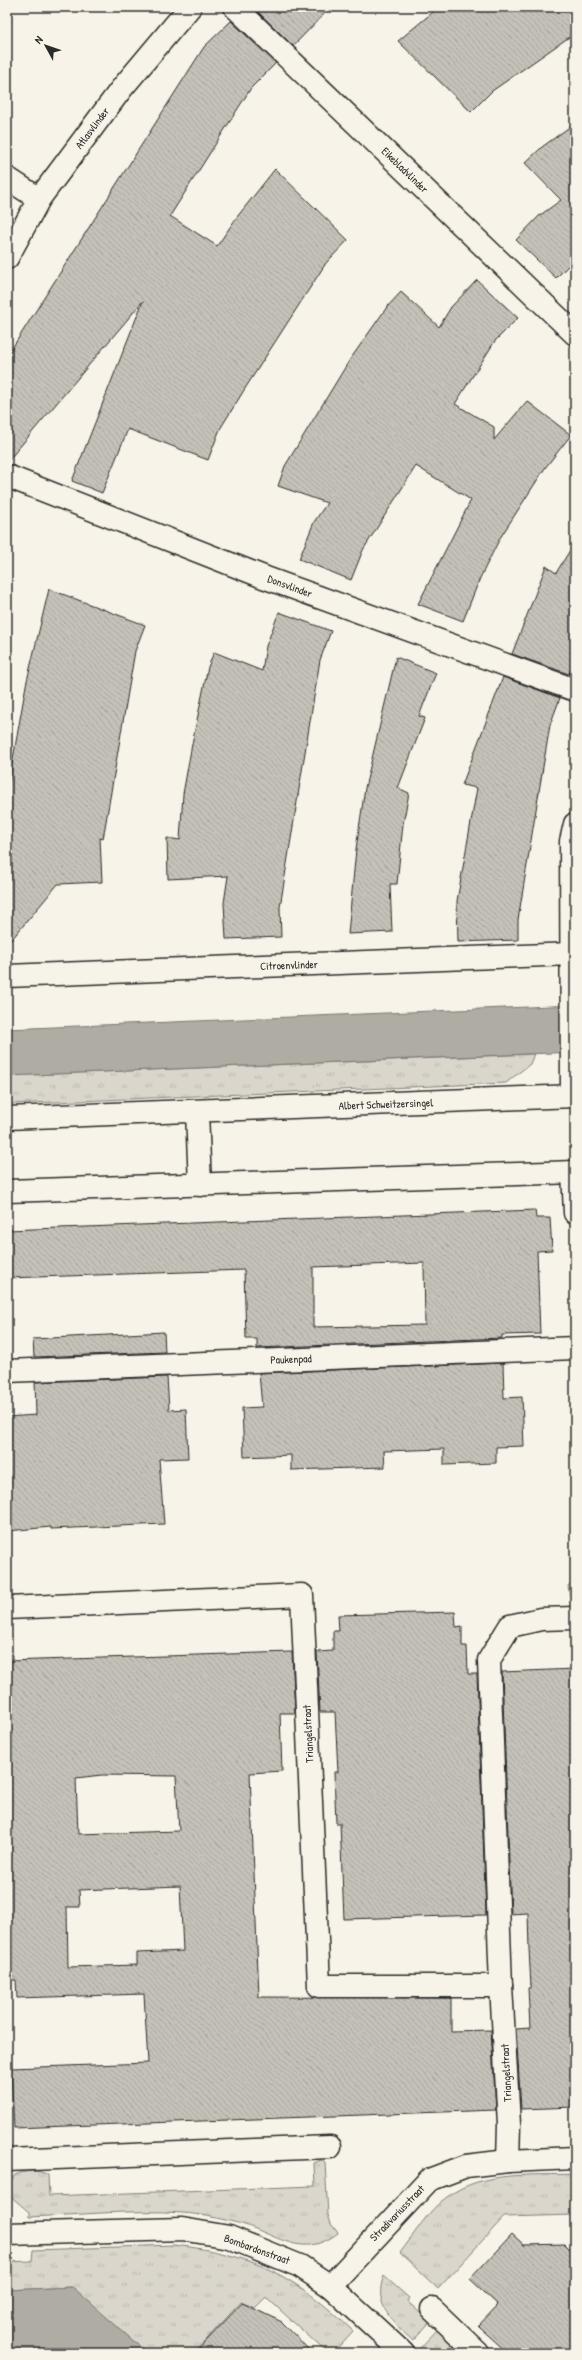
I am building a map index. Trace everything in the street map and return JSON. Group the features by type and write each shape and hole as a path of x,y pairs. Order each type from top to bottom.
{"street":[{"name":"Atlasvlinder","path":"7,258 39,199 122,88 190,7"},
{"name":"Eikebladvlinder","path":"235,7 575,334"},
{"path":"7,178 39,199"},
{"name":"Donsvlinder","path":"7,476 266,578 575,690"},
{"path":"573,1096 571,841 575,824"},
{"name":"Citroenvlinder","path":"7,976 571,954"},
{"name":"Albert Schweitzersingel","path":"7,1118 197,1112 573,1096"},
{"path":"197,1112 200,1185"},
{"path":"7,1191 574,1172 575,1213"},
{"name":"Paukenpad","path":"7,1371 575,1348"},
{"name":"Triangelstraat","path":"7,1608 302,1595 319,1986 501,1986"},
{"name":"Triangelstraat","path":"508,2161 509,2124 501,1986 489,1660 510,1626 541,1619 575,1618"},
{"path":"7,2160 330,2146"},
{"name":"Stradivariusstraat","path":"330,2286 429,2180 466,2166 508,2161 575,2158"},
{"name":"Bombardonstraat","path":"7,2234 182,2229 229,2237 300,2266 330,2286 402,2353"},
{"path":"432,2309 478,2353"}],"green space":[{"path":"534,1054 530,1064 506,1083 7,1104 7,1076"},
{"path":"575,1578 575,1598 570,1598 568,1586"},
{"path":"321,2160 325,2163 328,2215 331,2224 338,2233 324,2241 311,2245 299,2245 287,2242 248,2226 234,2222 208,2216 189,2214 164,2212 125,2212 29,2217 29,2212 9,2195 10,2182 15,2175 22,2172 32,2171 45,2173 48,2175 49,2196 315,2186 314,2163"},
{"path":"575,2174 575,2215 504,2217 438,2289 400,2253 422,2223 440,2202 461,2188 492,2178 526,2175"},
{"path":"174,2245 228,2254 272,2271 292,2282 312,2296 353,2331 333,2353 327,2353 266,2297 255,2308 241,2302 194,2353 147,2353 72,2287 7,2290 7,2262 32,2261 33,2250"},
{"path":"384,2276 409,2298 407,2301 430,2322 413,2341 392,2320 383,2305 381,2286"},
{"path":"438,2329 464,2353 425,2353 420,2348"}],"shaded area":[{"path":"575,1005 575,1052 7,1076 7,1029"},
{"path":"72,2287 147,2353 7,2353 7,2290"}],"building":[{"path":"253,7 331,7 293,46"},
{"path":"439,7 575,7 575,33 492,91 471,112 398,41"},
{"path":"231,21 276,63 251,88 170,216 217,246 237,217 275,169 348,240 326,263 246,387 220,429 208,460 128,429 102,493 72,481 143,301 7,462 7,356 204,47"},
{"path":"575,123 575,259 556,278 516,240 539,216 561,200 525,163 542,147"},
{"path":"477,280 518,318 495,341 455,404 494,427 494,440 527,401 571,435 545,468 500,538 480,578 463,621 418,604 471,500 416,466 363,550 351,580 299,559 314,522 327,503 278,486 285,466 349,361 387,307 401,292 439,327 451,307"},
{"path":"575,542 575,659 569,674 512,654 546,566 556,573"},
{"path":"49,589 145,625 135,651 103,839 100,838 102,882 58,884 7,945 7,793 26,685"},
{"path":"279,612 331,631 320,660 280,907 281,937 226,939 224,903 228,876 168,879 167,838 180,840 183,794 192,744 208,667 214,652 262,671 266,646"},
{"path":"396,657 436,673 419,716 425,718 398,788 409,793 403,824 397,884 390,884 392,932 348,934 356,849 365,788"},
{"path":"503,677 560,698 550,725 518,920 518,940 458,942 457,901 477,788 462,785"},
{"path":"535,1210 536,1218 550,1218 552,1250 537,1251 540,1334 502,1335 502,1338 257,1348 257,1339 246,1339 244,1270 7,1278 7,1230","holes":["424,1263 425,1325 313,1327 313,1267"]},
{"path":"164,1332 165,1352 34,1357 33,1339"},
{"path":"503,1363 504,1398 522,1397 524,1446 496,1447 496,1463 444,1465 444,1449 384,1451 385,1467 291,1470 291,1455 244,1457 242,1408 262,1407 259,1373"},
{"path":"167,1377 169,1410 186,1409 188,1458 159,1459 164,1524 51,1529 51,1527 7,1531 7,1417 36,1415 35,1382"},
{"path":"455,1612 456,1627 462,1626 462,1646 467,1646 468,1674 477,1674 486,1915 344,1919 340,1823 336,1823 334,1772 338,1772 335,1712 320,1712 317,1652 333,1651 333,1631 339,1631 338,1615"},
{"path":"292,1652 295,1713 280,1713 282,1771 250,1773 259,1997 451,1998 451,2031 491,2030 496,2110 14,2128 11,2068 148,2063 144,1994 17,1998 16,1980 9,1980 7,1938 7,1661","holes":["102,1775 176,1776 179,1831 78,1834 76,1778","180,1886 183,1951 137,1953 137,1965 68,1967 67,1907 80,1907 79,1890"]},
{"path":"575,1669 575,2107 521,2109 516,2029 530,2028 528,1988 531,1987 528,1913 511,1914 502,1672"},
{"path":"512,2234 524,2245 565,2244 575,2254 575,2353 508,2353 478,2326 498,2305 470,2279"},
{"path":"242,2303 282,2322 312,2353 195,2353"}]}
